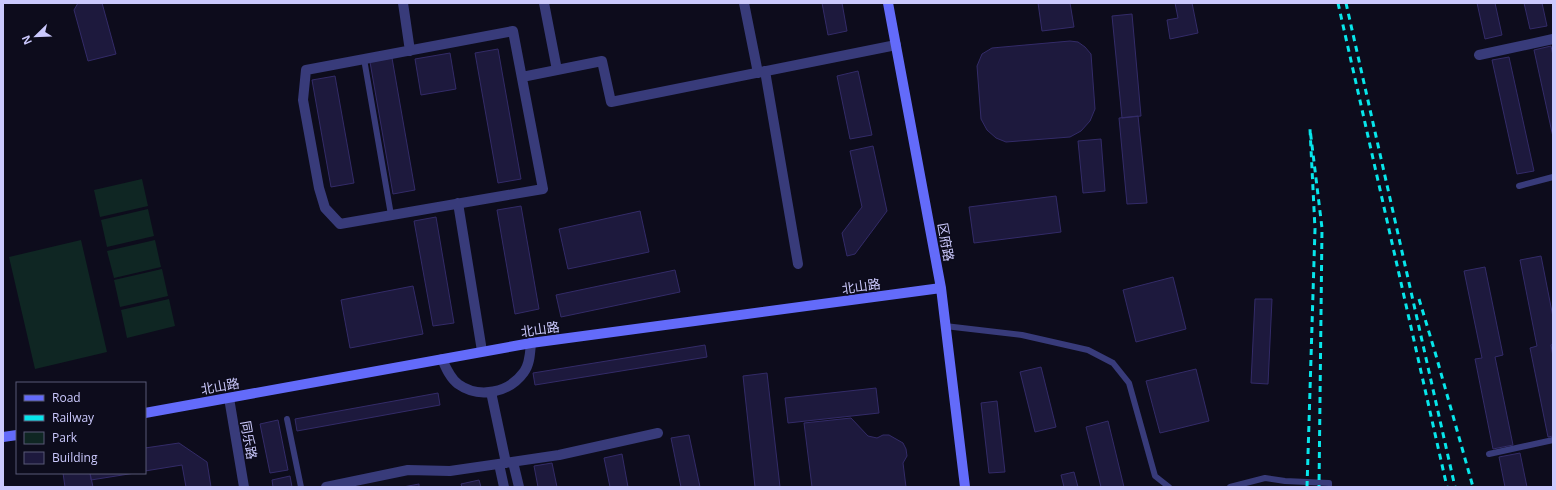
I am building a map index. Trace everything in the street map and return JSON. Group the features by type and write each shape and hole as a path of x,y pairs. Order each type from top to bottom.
{"street":[{"path":"403,3 410,51"},
{"path":"544,3 557,70"},
{"path":"744,3 761,72 798,264"},
{"name":"区府路","path":"891,4 896,45 941,288 964,487"},
{"path":"513,31 543,189 340,224 325,208 319,188 303,100 306,70 364,59 513,31"},
{"path":"1479,55 1553,39"},
{"path":"522,77 602,61 611,102 896,45"},
{"path":"458,203 482,351"},
{"name":"北山路","path":"146,413 531,343 941,288"},
{"path":"442,358 448,372 458,384 471,391 486,393 501,390 514,383 524,372 530,358 531,343"},
{"path":"491,392 506,463 518,487"},
{"name":"同乐路","path":"229,398 244,487"},
{"path":"326,487 408,470 450,471 559,455 658,433"},
{"path":"3,436 16,435"},
{"path":"504,487 506,463"}],"lane":[{"path":"364,59 391,215"},
{"path":"1519,186 1553,177"},
{"path":"945,326 1022,335 1088,350 1113,363 1130,383 1156,476 1168,487"},
{"path":"287,419 301,487"},
{"path":"1490,454 1553,440"},
{"path":"1230,487 1265,478 1285,481 1329,483 1329,487"}],"green space":[{"path":"142,179 148,206 100,217 94,190"},
{"path":"148,209 154,236 107,247 101,220"},
{"path":"81,240 107,352 35,369 9,257"},
{"path":"155,240 161,267 114,278 107,251"},
{"path":"162,269 168,296 120,307 114,280"},
{"path":"169,299 175,326 127,338 121,310"}],"building":[{"path":"78,3 102,3 116,54 88,61 74,10"},
{"path":"822,3 842,3 847,31 828,35"},
{"path":"1038,3 1070,3 1074,27 1042,31"},
{"path":"1175,3 1192,3 1198,33 1170,39 1167,20 1178,18"},
{"path":"1477,3 1495,3 1502,35 1485,39"},
{"path":"1524,3 1542,3 1547,26 1530,29"},
{"path":"1132,14 1141,116 1122,118 1112,16"},
{"path":"1070,41 1078,42 1091,54 1095,109 1090,121 1081,131 1070,137 1006,142 996,138 987,130 981,119 977,66 982,54 992,48"},
{"path":"1551,46 1553,56 1553,137 1534,50"},
{"path":"498,49 521,179 498,183 475,53"},
{"path":"450,53 456,89 421,95 415,59"},
{"path":"1509,57 1534,171 1517,174 1492,60"},
{"path":"392,58 415,190 393,194 370,62"},
{"path":"858,71 872,135 850,139 837,76"},
{"path":"335,76 354,183 331,187 312,80"},
{"path":"1138,116 1147,203 1127,204 1119,118"},
{"path":"1101,139 1105,191 1083,193 1078,141"},
{"path":"873,146 887,211 855,254 847,256 842,233 862,207 850,151"},
{"path":"1056,196 1061,232 974,243 969,207"},
{"path":"521,206 539,309 515,314 497,210"},
{"path":"640,211 649,252 568,269 559,229"},
{"path":"436,217 454,323 433,326 414,221"},
{"path":"1541,256 1553,317 1553,344 1551,345 1553,357 1553,436 1548,437 1530,348 1537,346 1520,260"},
{"path":"1485,267 1503,355 1495,357 1513,445 1493,449 1475,359 1482,358 1464,271"},
{"path":"675,270 680,292 561,317 556,295"},
{"path":"1173,277 1186,329 1136,342 1123,290"},
{"path":"413,286 423,334 350,348 341,300"},
{"path":"1255,299 1272,299 1268,384 1251,383"},
{"path":"705,345 707,357 535,385 533,373"},
{"path":"1041,367 1056,427 1035,432 1020,372"},
{"path":"1196,369 1209,421 1160,433 1146,381"},
{"path":"767,373 780,487 755,487 743,376"},
{"path":"876,388 879,413 788,423 785,398"},
{"path":"438,393 440,405 297,431 295,419"},
{"path":"997,401 1005,472 989,473 981,403"},
{"path":"851,418 868,436 877,438 883,435 889,435 903,443 907,456 903,463 906,487 812,487 804,423"},
{"path":"278,420 288,470 270,473 260,424"},
{"path":"1108,421 1124,487 1101,487 1086,427"},
{"path":"689,435 700,487 681,487 671,438"},
{"path":"179,443 207,462 211,487 186,487 182,465 146,471 146,448"},
{"path":"1520,453 1527,487 1505,487 1499,457"},
{"path":"622,454 628,487 610,487 604,458"},
{"path":"552,463 557,487 538,487 534,466"},
{"path":"1074,472 1078,487 1064,487 1061,475"},
{"path":"63,474 90,474 93,487 65,487"},
{"path":"90,474 129,474 91,480"},
{"path":"290,476 292,487 273,487 272,480"},
{"path":"479,480 481,487 462,487 461,484"},
{"path":"419,484 419,487 403,487"}],"railway":[{"path":"1338,3 1447,487"},
{"path":"1346,3 1455,487"},
{"path":"1307,487 1315,229 1310,129 1322,228 1319,487"},
{"path":"1419,299 1473,487"}]}
